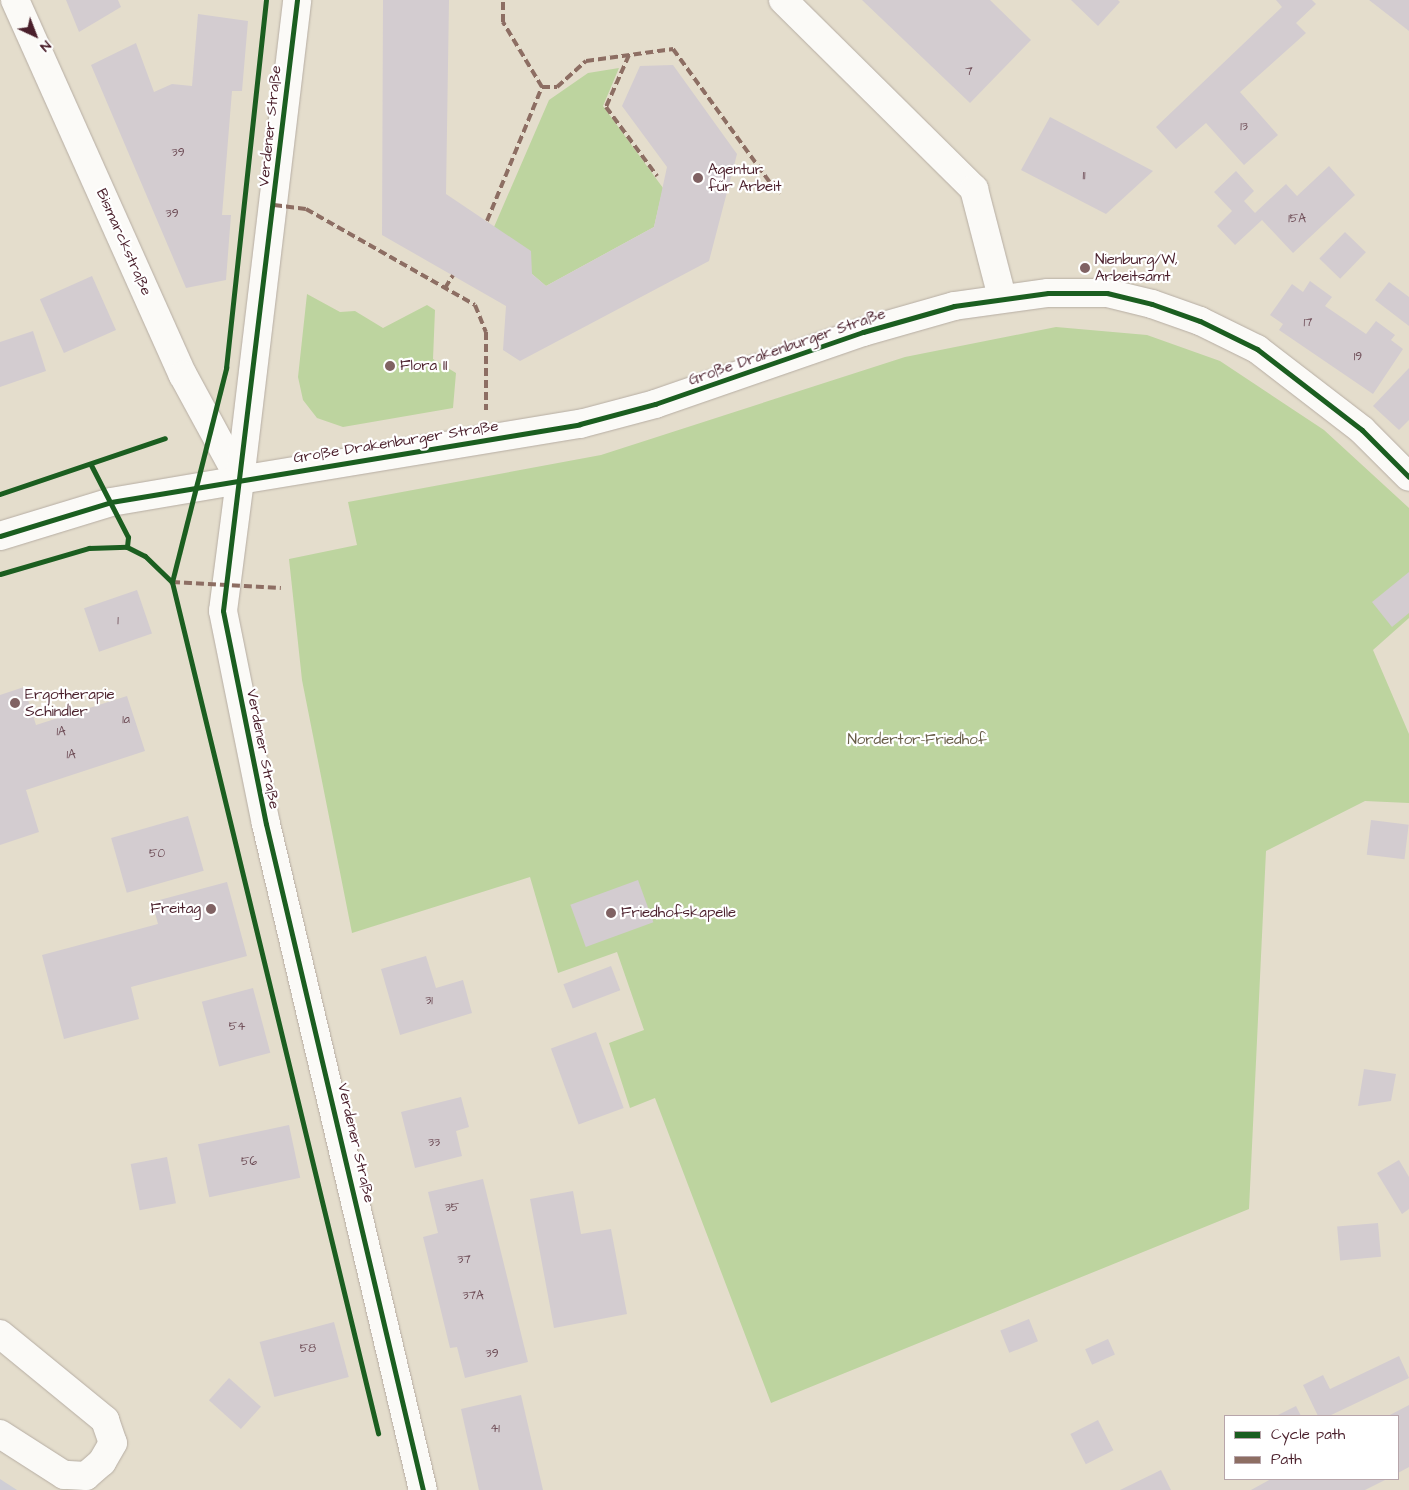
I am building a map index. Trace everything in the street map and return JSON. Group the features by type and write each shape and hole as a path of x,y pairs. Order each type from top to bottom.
{"street":[{"name":"Bismarckstraße","path":"16,0 183,375 240,480"},
{"name":"Verdener Straße","path":"297,0 223,611 266,824 422,1490"},
{"path":"783,0 974,189 1002,297"},
{"name":"Große Drakenburger Straße","path":"0,536 111,502 580,424 655,404 863,332 1002,297 1107,293 1200,321 1257,349 1307,385 1409,477"},
{"path":"0,1334 104,1420 113,1443 102,1462 86,1476 64,1476 0,1434"}],"shaded area":[{"path":"0,1479 17,1490 0,1490"}],"green space":[{"path":"619,68 603,106 663,188 654,227 546,286 532,274 494,227 549,100 588,73"},
{"path":"307,294 340,312 355,311 383,328 427,305 435,310 433,359 456,373 453,408 343,427 317,418 303,400 298,377"},
{"name":"Nordertor-Friedhof","path":"1056,327 1147,335 1220,361 1324,430 1409,508 1409,618 1373,650 1409,734 1409,803 1365,801 1266,851 1249,1209 771,1403 655,1098 630,1108 609,1043 644,1030 617,952 558,973 530,877 352,933 302,680 289,559 357,545 348,502 601,455 905,357"}],"building":[{"path":"66,0 118,0 121,7 79,32"},
{"name":"Agentur für Arbeit","path":"383,0 449,0 446,194 531,251 532,274 546,286 654,227 667,167 622,106 640,66 673,65 737,154 709,261 520,361 503,350 506,306 382,235"},
{"path":"862,0 990,0 1031,40 970,103"},
{"path":"1071,0 1118,0 1120,2 1098,26"},
{"path":"1276,0 1312,0 1316,4 1296,23 1306,33 1240,92 1278,135 1244,165 1206,123 1176,149 1156,127 1282,7"},
{"path":"1369,0 1409,0 1409,31"},
{"path":"198,14 248,21 242,91 232,91 222,215 231,215 226,280 186,288 91,65 136,43 154,92 172,84 192,86"},
{"path":"1050,117 1153,171 1106,214 1021,170"},
{"path":"1329,166 1355,195 1293,253 1262,220 1235,245 1217,226 1232,211 1214,192 1236,171 1254,191 1244,201 1255,213 1286,184 1297,196"},
{"path":"1345,232 1366,252 1340,279 1319,259"},
{"path":"92,276 116,330 64,353 40,299"},
{"path":"1310,281 1332,297 1325,306 1366,334 1376,321 1395,335 1391,340 1403,349 1373,394 1279,330 1283,324 1270,315 1292,284 1303,292"},
{"path":"1389,282 1409,297 1409,326 1375,300"},
{"path":"33,331 46,371 0,387 0,342"},
{"path":"1409,368 1409,420 1399,430 1373,406"},
{"path":"1409,572 1409,613 1392,627 1372,602"},
{"path":"137,590 152,633 99,652 84,608"},
{"path":"24,687 36,725 127,696 145,751 26,790 39,832 0,845 0,695"},
{"path":"188,816 204,871 127,893 111,838"},
{"path":"1371,820 1409,825 1404,859 1367,855"},
{"name":"Friedhofskapelle","path":"638,880 653,922 586,947 570,905"},
{"path":"227,882 247,956 131,987 139,1019 64,1039 42,955 158,924 152,902"},
{"path":"426,956 436,988 463,980 472,1013 400,1035 381,969"},
{"path":"611,966 620,990 573,1009 563,984"},
{"path":"253,988 270,1053 219,1066 202,1002"},
{"path":"596,1032 624,1108 579,1125 551,1048"},
{"path":"1364,1069 1396,1074 1391,1101 1358,1106"},
{"path":"461,1097 469,1127 456,1131 462,1156 415,1168 401,1112"},
{"path":"289,1125 300,1178 209,1197 198,1144"},
{"path":"167,1157 176,1203 140,1210 131,1164"},
{"path":"1399,1160 1409,1177 1409,1209 1402,1214 1377,1173"},
{"path":"483,1179 528,1362 465,1378 457,1347 450,1348 423,1237 438,1233 428,1192"},
{"path":"573,1191 581,1234 611,1229 627,1314 554,1328 530,1199"},
{"path":"1378,1223 1381,1257 1340,1260 1337,1227"},
{"path":"1029,1319 1038,1341 1009,1353 1000,1331"},
{"path":"334,1322 349,1377 274,1397 260,1342"},
{"path":"1108,1339 1115,1355 1092,1365 1085,1349"},
{"path":"1399,1356 1409,1378 1331,1415 1318,1415 1303,1385 1323,1375 1330,1389"},
{"path":"229,1378 261,1407 241,1429 209,1400"},
{"path":"521,1395 543,1490 479,1490 461,1409"},
{"path":"1409,1405 1409,1467 1399,1472 1399,1415 1390,1415"},
{"path":"1296,1406 1300,1415 1278,1415"},
{"path":"1098,1420 1113,1450 1086,1464 1070,1434"},
{"path":"1161,1470 1171,1490 1120,1490"},
{"path":"1269,1480 1385,1480 1365,1490 1251,1490"}],"marked path":[{"path":"487,221 542,87 503,22 503,0"},
{"path":"542,87 557,87 586,61 673,49 779,195"},
{"path":"629,55 606,107 657,176"},
{"path":"274,205 306,209 475,305 486,332 486,410"},
{"path":"445,288 453,275"},
{"path":"172,582 281,588"}],"cycle path":[{"path":"172,582 226,368 266,0"},
{"path":"297,0 223,611 266,824 423,1490"},
{"path":"0,536 111,502 580,424 655,404 863,332 954,306 1048,293 1107,293 1152,304 1200,321 1257,349 1362,430 1409,477"},
{"path":"0,494 165,438"},
{"path":"91,465 128,537 127,547"},
{"path":"0,574 89,548 127,547 145,556 172,582 378,1433"}],"place":[{"name":"Agentur für Arbeit","path":"698,178"},
{"name":"Nienburg/W, Arbeitsamt","path":"1085,268"},
{"name":"Flora II","path":"390,366"},
{"name":"Ergotherapie Schindler","path":"15,703"},
{"name":"Freitag","path":"211,909"},
{"name":"Friedhofskapelle","path":"611,913"}]}
